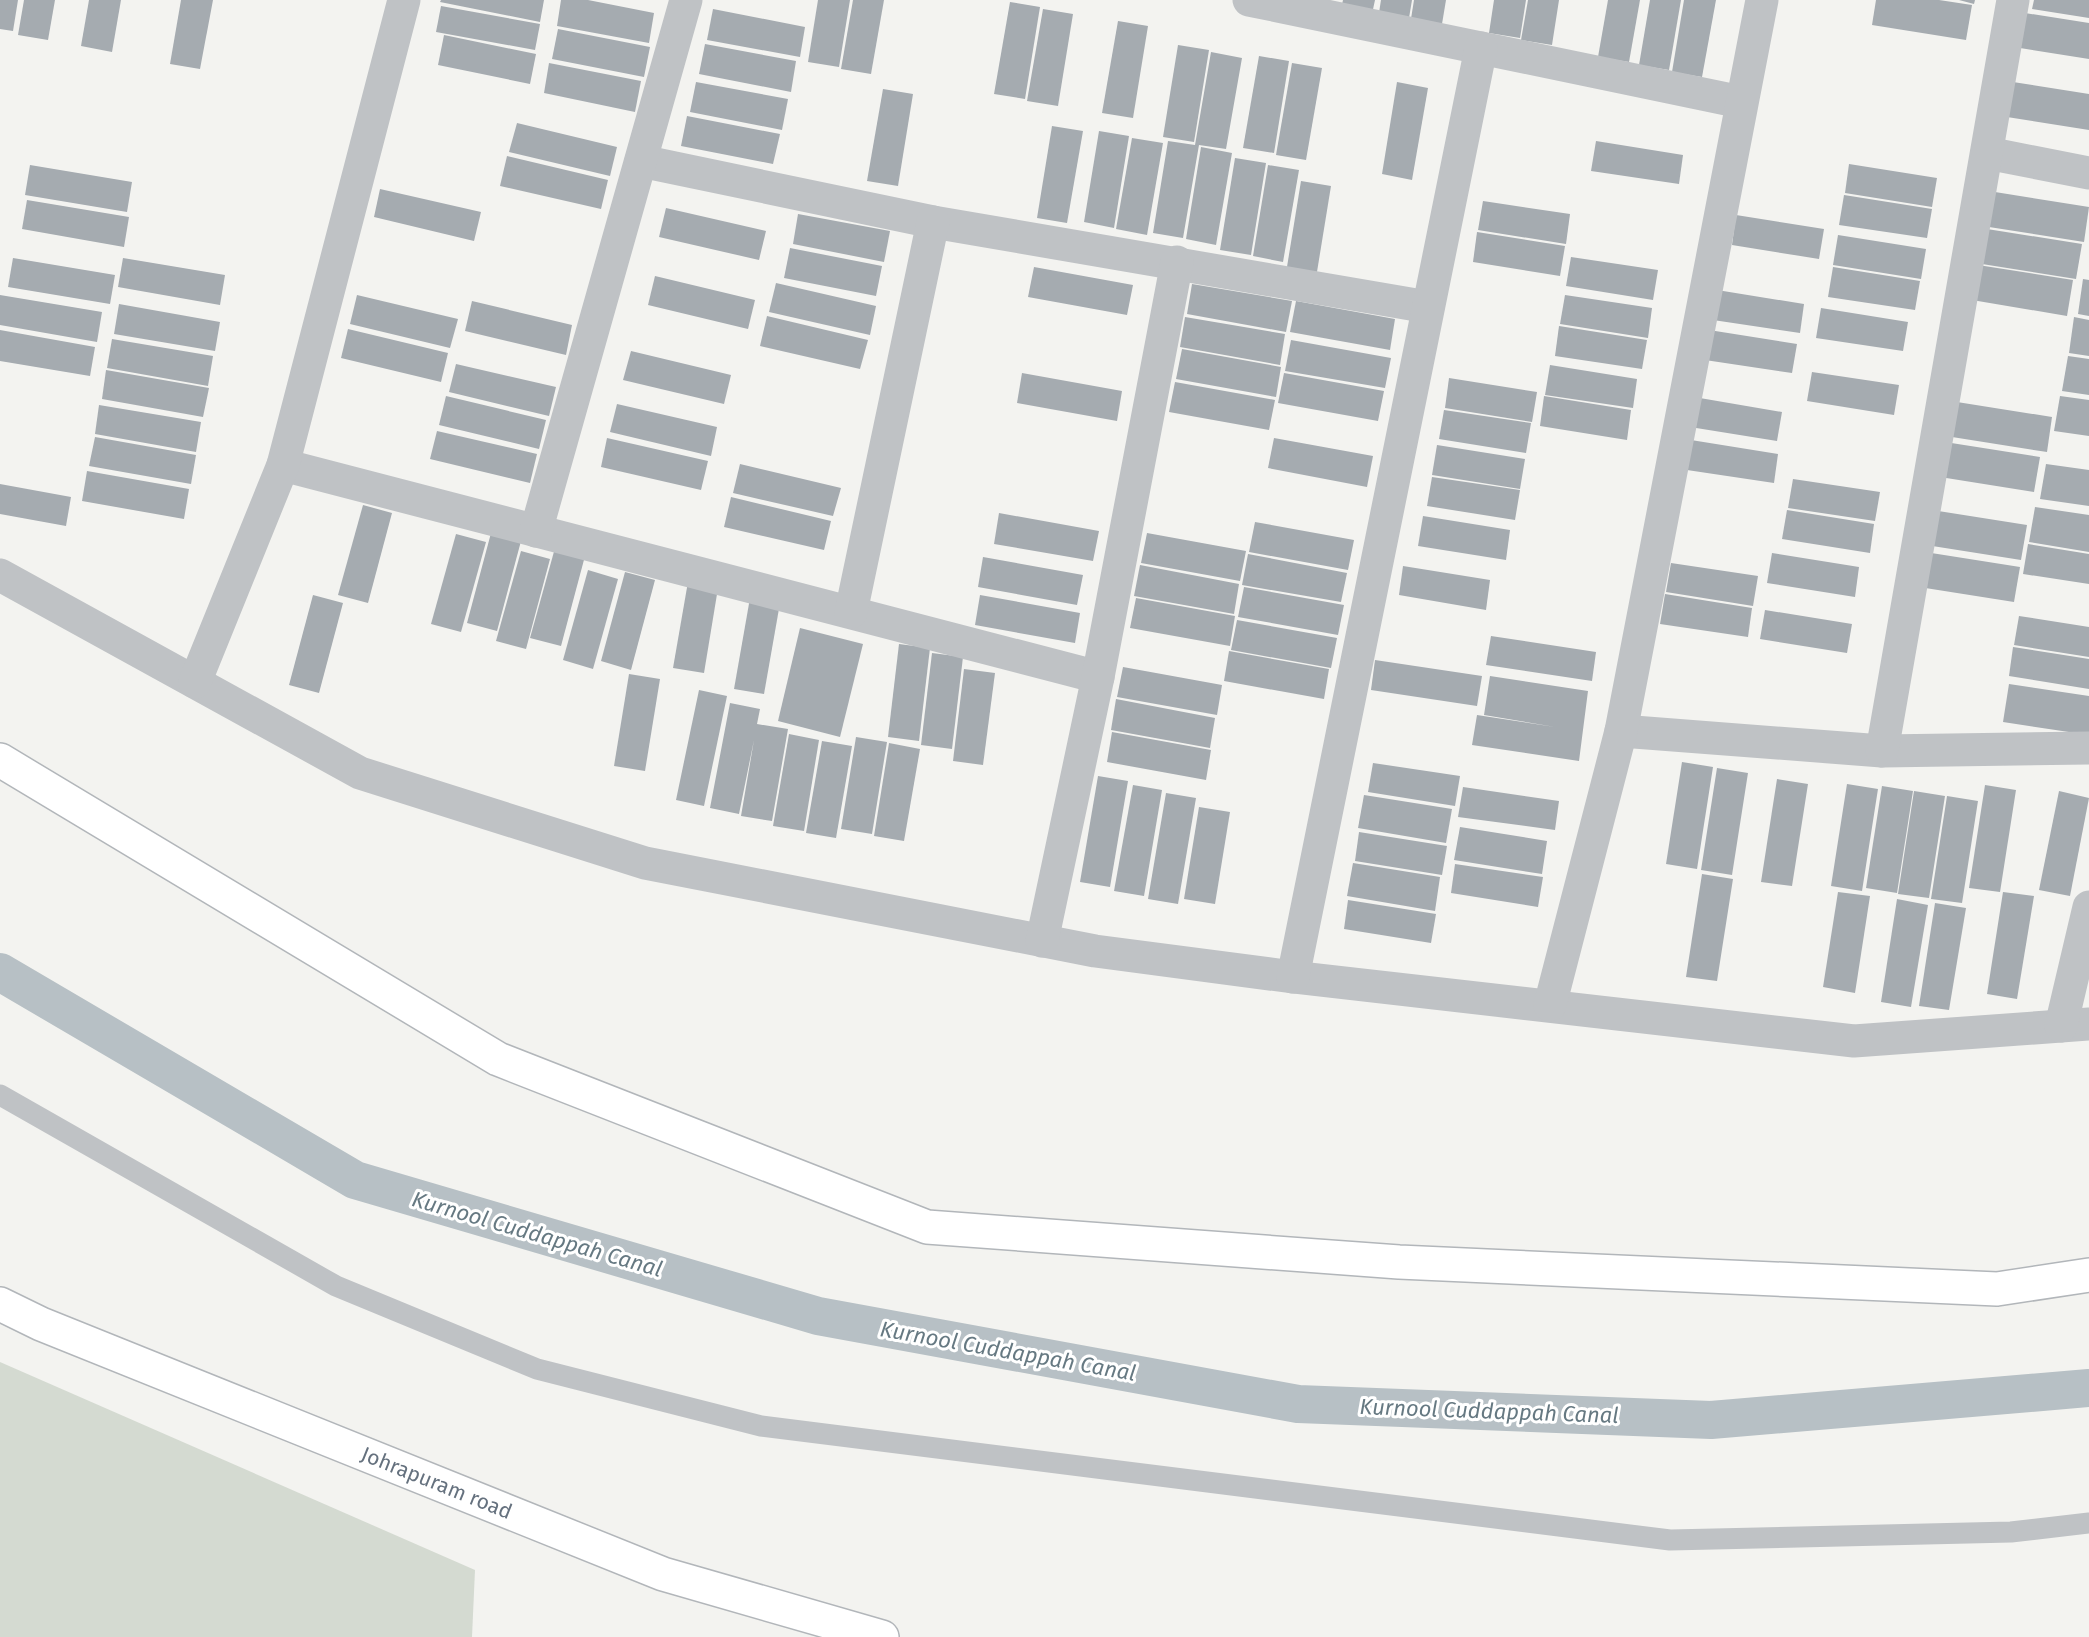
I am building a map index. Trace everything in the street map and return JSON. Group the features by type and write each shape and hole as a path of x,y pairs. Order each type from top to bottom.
{"street":[{"path":"195,682 283,465 404,0"},
{"path":"536,531 686,0"},
{"path":"1249,0 1741,102"},
{"path":"1550,1005 1621,731 1762,0"},
{"path":"1882,751 2013,0"},
{"path":"1293,977 1481,48"},
{"path":"1987,153 2089,173"},
{"path":"641,161 933,222 1177,262 1428,307"},
{"path":"851,612 933,222"},
{"path":"1042,941 1098,677 1177,262"},
{"path":"283,465 1098,677"},
{"path":"0,575 360,773 645,863 1095,951 1293,977 1854,1041 2075,1025 2089,907"},
{"path":"1621,731 1882,751 2089,748"},
{"path":"0,760 498,1059 927,1227 1399,1262 1997,1289 2089,1275"},
{"name":"Johrapuram road","path":"0,1304 41,1324 663,1574 882,1637"}],"lane":[{"path":"0,1095 336,1286 537,1370 761,1426 1670,1539 2011,1532 2089,1523"}],"shaded area":[{"path":"0,1362 475,1570 472,1637 0,1637"}],"building":[{"path":"0,0 18,0 13,31 0,29"},
{"path":"24,0 55,0 48,40 18,35"},
{"path":"89,0 121,0 112,52 81,46"},
{"path":"181,0 213,0 200,69 170,64"},
{"path":"441,0 544,0 540,22 440,2"},
{"path":"561,0 588,0 654,13 649,43 557,26"},
{"path":"818,0 850,0 839,67 808,62"},
{"path":"853,0 884,0 871,74 841,69"},
{"path":"1343,0 1375,0 1372,14 1341,9"},
{"path":"1381,0 1412,0 1408,24 1378,19"},
{"path":"1414,0 1446,0 1441,30 1410,25"},
{"path":"1494,0 1526,0 1520,38 1489,33"},
{"path":"1528,0 1559,0 1552,45 1521,40"},
{"path":"1608,0 1640,0 1629,62 1598,57"},
{"path":"1650,0 1681,0 1669,70 1639,65"},
{"path":"1684,0 1716,0 1702,77 1672,72"},
{"path":"1876,0 1939,0 1972,5 1966,40 1872,25"},
{"path":"1959,0 1975,0 1974,4"},
{"path":"2034,0 2089,0 2089,18 2032,9"},
{"path":"1010,2 1040,7 1025,99 994,94"},
{"path":"441,6 540,24 535,50 436,32"},
{"path":"713,9 805,27 800,57 707,40"},
{"path":"1043,9 1073,14 1058,106 1027,101"},
{"path":"2025,13 2089,23 2089,59 2020,48"},
{"path":"1118,21 1148,26 1133,118 1102,113"},
{"path":"558,29 650,47 644,77 552,59"},
{"path":"444,35 536,54 530,84 438,65"},
{"path":"705,44 796,61 791,92 699,74"},
{"path":"1178,45 1209,50 1194,142 1163,137"},
{"path":"1211,52 1242,58 1226,149 1199,145 1183,238 1153,233 1168,141 1195,145"},
{"path":"1259,56 1289,61 1274,153 1243,148"},
{"path":"549,63 641,81 635,112 544,93"},
{"path":"1292,63 1322,68 1306,160 1276,155"},
{"path":"696,82 788,99 782,130 690,112"},
{"path":"1397,82 1428,88 1412,180 1382,174"},
{"path":"2013,82 2089,94 2089,130 2007,117"},
{"path":"883,89 913,94 898,186 867,181"},
{"path":"687,116 780,134 773,164 681,146"},
{"path":"517,123 617,147 610,176 509,152"},
{"path":"1052,126 1083,131 1067,223 1037,218"},
{"path":"1099,131 1129,136 1114,228 1084,222"},
{"path":"1132,138 1163,143 1147,235 1116,229"},
{"path":"1596,141 1683,155 1679,184 1591,171"},
{"path":"1201,147 1232,153 1216,245 1186,239"},
{"path":"507,156 608,180 601,209 500,186"},
{"path":"1235,158 1266,163 1251,255 1220,250"},
{"path":"1849,164 1937,178 1932,207 1845,193"},
{"path":"30,165 132,182 127,212 25,195"},
{"path":"1268,165 1299,170 1283,262 1253,256"},
{"path":"1301,181 1331,186 1316,278 1286,273"},
{"path":"380,189 481,212 474,241 374,217"},
{"path":"1995,192 2089,207 2084,242 1989,227"},
{"path":"1844,195 1932,209 1927,238 1839,225"},
{"path":"27,200 129,217 124,247 22,229"},
{"path":"1483,201 1570,214 1566,244 1478,230"},
{"path":"666,208 766,231 759,260 659,237"},
{"path":"798,214 890,231 884,262 793,244"},
{"path":"1736,215 1824,229 1819,259 1732,245"},
{"path":"1987,229 2082,244 2076,279 1982,264"},
{"path":"1477,232 1565,246 1560,276 1473,262"},
{"path":"1838,235 1926,249 1921,279 1833,265"},
{"path":"790,248 882,266 876,296 784,278"},
{"path":"1571,257 1658,270 1653,300 1566,286"},
{"path":"13,258 115,275 110,304 8,287"},
{"path":"123,258 225,275 220,305 118,287"},
{"path":"1978,265 2073,280 2067,316 1972,300"},
{"path":"1034,267 1133,285 1127,315 1028,297"},
{"path":"1833,267 1920,281 1915,310 1828,297"},
{"path":"655,276 755,300 748,329 648,305"},
{"path":"2083,279 2089,280 2089,316 2078,314"},
{"path":"776,283 876,306 870,335 769,312"},
{"path":"1192,284 1292,301 1286,332 1187,314"},
{"path":"1717,290 1804,304 1800,333 1713,320"},
{"path":"0,295 102,312 97,342 0,325"},
{"path":"357,295 458,319 450,348 350,324"},
{"path":"1565,295 1652,308 1648,338 1560,324"},
{"path":"472,301 572,325 566,355 465,331"},
{"path":"1296,301 1395,319 1390,350 1290,332"},
{"path":"119,304 220,322 215,351 114,334"},
{"path":"1821,308 1908,322 1903,351 1816,338"},
{"path":"767,316 868,340 860,369 760,346"},
{"path":"1185,317 1285,334 1280,365 1180,347"},
{"path":"2074,317 2089,320 2089,356 2069,353"},
{"path":"1559,326 1647,340 1642,369 1555,356"},
{"path":"348,329 448,353 441,382 341,358"},
{"path":"0,330 95,347 90,376 0,361"},
{"path":"1709,330 1797,344 1792,373 1705,360"},
{"path":"112,339 213,356 208,386 107,368"},
{"path":"1291,340 1391,358 1385,388 1285,371"},
{"path":"1182,349 1281,367 1276,397 1176,379"},
{"path":"631,351 731,375 724,404 623,380"},
{"path":"2068,356 2089,359 2089,395 2062,391"},
{"path":"456,364 556,387 549,416 449,392"},
{"path":"1550,365 1637,379 1633,408 1545,395"},
{"path":"106,370 209,388 203,417 102,399"},
{"path":"1812,372 1899,385 1894,415 1807,401"},
{"path":"1022,373 1122,391 1117,421 1017,403"},
{"path":"1284,373 1384,391 1378,421 1278,403"},
{"path":"1449,378 1537,392 1532,422 1445,408"},
{"path":"1175,382 1275,400 1269,430 1169,412"},
{"path":"446,396 546,420 539,449 439,425"},
{"path":"1544,396 1631,410 1627,440 1540,426"},
{"path":"2060,396 2089,400 2089,436 2054,431"},
{"path":"1694,397 1782,412 1777,441 1690,427"},
{"path":"1957,402 2052,417 2047,452 1952,437"},
{"path":"617,404 717,427 711,456 610,432"},
{"path":"99,405 201,422 196,452 95,434"},
{"path":"1444,410 1531,423 1526,453 1439,439"},
{"path":"437,431 537,454 530,483 430,459"},
{"path":"95,437 196,455 191,484 89,466"},
{"path":"607,438 708,461 701,490 601,467"},
{"path":"1274,438 1373,456 1367,487 1268,468"},
{"path":"1691,440 1778,454 1774,483 1687,470"},
{"path":"1945,442 2040,457 2034,492 1940,477"},
{"path":"1437,445 1525,459 1520,489 1432,475"},
{"path":"740,464 841,488 833,516 733,493"},
{"path":"2046,464 2089,470 2089,506 2040,499"},
{"path":"87,471 189,489 184,519 82,501"},
{"path":"1432,477 1520,490 1515,520 1427,506"},
{"path":"1793,479 1880,492 1875,521 1788,508"},
{"path":"0,484 71,497 66,526 0,514"},
{"path":"731,497 831,521 824,550 724,527"},
{"path":"363,505 392,513 368,603 338,595"},
{"path":"2035,507 2089,515 2089,552 2029,542"},
{"path":"1787,510 1874,524 1870,553 1782,539"},
{"path":"1932,510 2027,525 2021,560 1926,545"},
{"path":"999,513 1099,531 1093,561 994,544"},
{"path":"1423,516 1510,530 1506,560 1418,546"},
{"path":"1255,522 1354,540 1348,570 1249,552"},
{"path":"491,533 521,541 497,631 467,623"},
{"path":"1147,533 1246,551 1240,581 1141,563"},
{"path":"456,534 486,542 461,632 431,624"},
{"path":"2028,544 2089,554 2089,584 2023,574"},
{"path":"555,548 585,556 561,646 530,638"},
{"path":"521,551 550,559 526,649 496,641"},
{"path":"1925,552 2020,567 2014,602 1919,587"},
{"path":"1772,553 1859,567 1855,597 1767,583"},
{"path":"1248,554 1347,573 1341,602 1242,585"},
{"path":"983,557 1083,575 1077,605 978,587"},
{"path":"1671,563 1758,576 1753,606 1666,592"},
{"path":"1140,565 1239,584 1234,614 1134,596"},
{"path":"1403,566 1490,580 1486,610 1399,595"},
{"path":"588,570 618,579 593,669 563,660"},
{"path":"625,572 655,580 631,670 601,661"},
{"path":"689,576 719,582 704,673 673,668"},
{"path":"1244,587 1344,605 1338,635 1238,617"},
{"path":"1665,594 1752,608 1748,637 1660,624"},
{"path":"313,595 343,603 319,693 289,685"},
{"path":"980,595 1080,613 1075,643 975,625"},
{"path":"750,598 780,603 764,694 734,689"},
{"path":"1136,598 1235,616 1230,646 1130,628"},
{"path":"1765,610 1852,624 1847,653 1760,639"},
{"path":"2019,616 2089,627 2089,657 2014,645"},
{"path":"1237,620 1337,638 1331,668 1231,650"},
{"path":"800,628 863,644 840,737 778,721"},
{"path":"1491,636 1596,652 1592,681 1486,665"},
{"path":"899,644 930,648 919,741 888,737"},
{"path":"2013,647 2089,659 2089,689 2009,676"},
{"path":"1229,651 1329,669 1324,699 1224,681"},
{"path":"932,653 963,657 952,749 921,745"},
{"path":"1375,660 1482,676 1477,706 1371,690"},
{"path":"1123,667 1222,685 1217,715 1117,697"},
{"path":"964,669 995,673 983,765 953,761"},
{"path":"629,674 660,679 645,771 614,766"},
{"path":"1490,676 1588,691 1579,761 1472,745 1477,715 1555,727 1484,715"},
{"path":"2009,684 2089,696 2089,735 2003,722"},
{"path":"699,690 727,696 704,806 676,800"},
{"path":"1116,699 1215,718 1210,748 1111,730"},
{"path":"730,703 760,709 757,724 788,729 772,821 741,816 754,740 739,814 710,808"},
{"path":"1112,732 1211,750 1206,780 1107,762"},
{"path":"789,734 819,740 804,831 773,826"},
{"path":"856,737 887,742 872,834 841,829"},
{"path":"822,741 852,746 836,838 806,833"},
{"path":"889,743 920,749 904,841 874,836"},
{"path":"1682,762 1713,767 1697,869 1666,864"},
{"path":"1373,763 1460,776 1455,806 1368,792"},
{"path":"1717,768 1748,773 1732,875 1701,870"},
{"path":"1098,776 1128,781 1110,887 1080,882"},
{"path":"1777,779 1808,784 1792,886 1761,882"},
{"path":"1847,784 1878,789 1862,891 1831,886"},
{"path":"1133,785 1162,790 1144,896 1114,891"},
{"path":"1985,785 2016,790 2000,892 1969,888"},
{"path":"1882,786 1913,791 1897,893 1866,888"},
{"path":"1463,787 1559,801 1555,830 1458,817"},
{"path":"1914,791 1945,796 1929,898 1898,894"},
{"path":"2059,791 2089,798 2070,896 2039,890"},
{"path":"1166,793 1196,798 1178,904 1148,899"},
{"path":"1364,795 1452,809 1446,843 1358,828"},
{"path":"1947,796 1978,801 1962,903 1931,899"},
{"path":"1199,807 1230,812 1215,904 1184,899"},
{"path":"1460,827 1547,841 1542,874 1454,860"},
{"path":"1359,832 1447,846 1442,875 1355,861"},
{"path":"1353,863 1440,877 1435,911 1347,896"},
{"path":"1455,864 1543,877 1538,907 1451,893"},
{"path":"1702,874 1733,879 1717,981 1686,977"},
{"path":"1838,892 1870,896 1855,993 1823,987"},
{"path":"2003,892 2034,896 2017,999 1987,994"},
{"path":"1897,899 1928,905 1911,1007 1881,1002"},
{"path":"1348,900 1436,914 1431,943 1344,929"},
{"path":"1935,903 1966,908 1949,1010 1919,1006"}],"waterway":[{"name":"Kurnool Cuddappah Canal","path":"0,972 355,1180 818,1316 1298,1404 1711,1420 2089,1388"}]}
